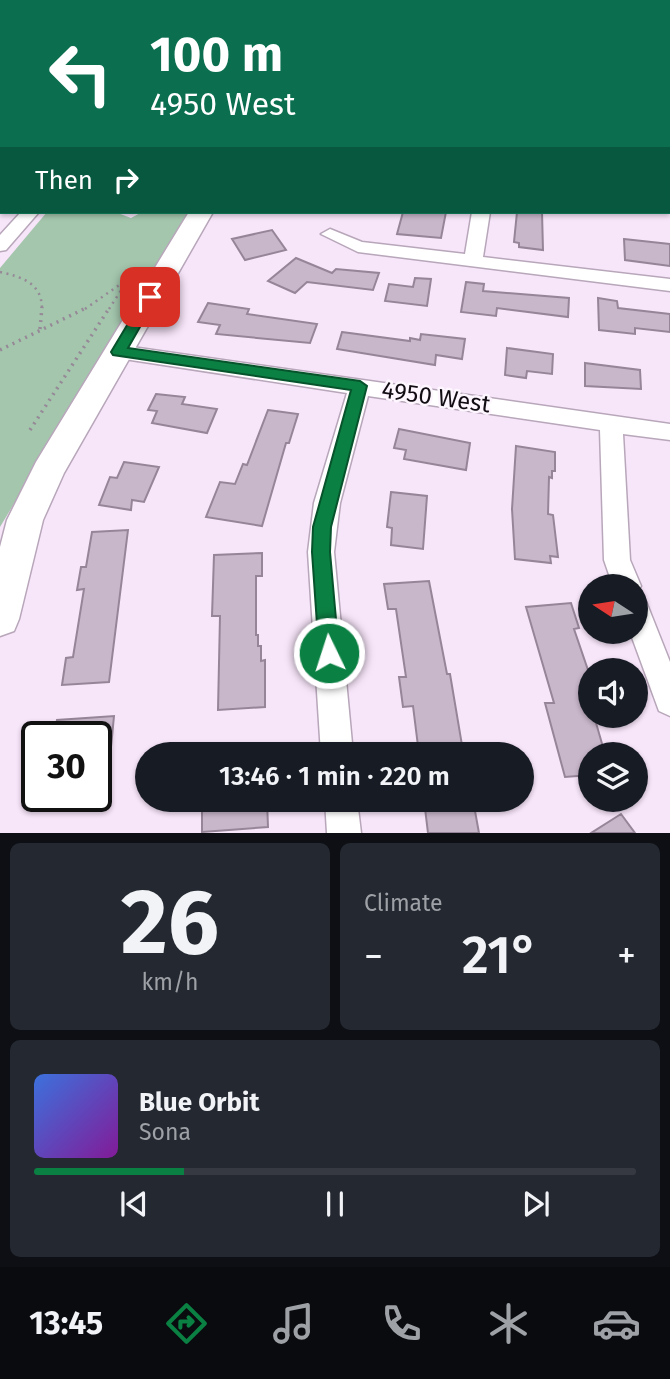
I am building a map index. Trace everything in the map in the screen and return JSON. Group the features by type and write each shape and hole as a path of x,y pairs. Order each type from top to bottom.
{"street":[{"path":"3,238 28,214"},
{"path":"0,618 25,520 48,471 200,214"},
{"path":"473,261 481,214"},
{"path":"330,234 358,247 670,285"},
{"name":"4950 West","path":"118,352 670,432"},
{"path":"336,742 321,552 322,527 360,386"},
{"path":"611,423 617,560 622,574"},
{"path":"648,643 670,701"},
{"path":"342,812 344,833"}],"path":[{"path":"0,272 24,278 38,286 42,295 39,331"},
{"path":"0,350 102,300 129,278 30,430"}],"green space":[{"path":"45,214 120,214 131,218 138,214 188,214 0,527 0,268"}],"building":[{"path":"402,214 446,214 441,238 397,234"},
{"path":"517,214 542,214 543,250 519,247 519,243 514,242"},
{"path":"272,230 286,250 245,260 232,239"},
{"path":"624,239 670,244 670,266 625,260"},
{"path":"296,258 332,273 336,269 379,273 373,290 307,282 295,293 268,281"},
{"path":"415,278 431,279 427,306 385,301 389,284 413,287"},
{"path":"466,282 484,284 483,291 569,298 568,317 497,308 496,316 461,312"},
{"path":"598,298 617,301 618,308 670,314 670,332 635,328 635,334 599,330"},
{"path":"208,303 249,309 247,314 317,324 310,343 216,334 220,325 198,322"},
{"path":"342,332 410,341 410,338 420,340 421,334 465,339 462,359 436,355 435,365 337,349"},
{"path":"507,348 553,354 552,374 527,371 526,378 505,375"},
{"path":"585,363 640,370 641,389 585,386"},
{"path":"156,394 185,397 182,404 217,409 207,433 152,423 157,411 148,410"},
{"path":"268,410 298,414 289,443 286,443 262,526 206,517 220,482 235,484 243,464 247,465"},
{"path":"399,429 470,443 466,470 404,459 406,450 394,448"},
{"path":"516,446 555,452 555,471 552,471 552,478 549,477 548,514 553,515 558,557 550,556 551,563 515,559 512,509"},
{"path":"124,462 159,467 144,502 132,500 131,510 99,505 110,477 117,478"},
{"path":"391,492 427,496 423,549 391,545 392,528 387,527"},
{"path":"128,530 109,682 62,685 66,658 73,657 84,589 77,590 81,567 86,567 92,532"},
{"path":"262,553 262,576 256,576 256,635 258,646 261,646 261,661 265,660 265,707 218,710 220,616 212,616 214,555"},
{"path":"429,581 447,674 450,674 461,742 418,742 413,706 403,707 399,677 406,677 396,609 388,609 384,584"},
{"path":"571,603 578,625 578,628 574,629 584,658 578,658 578,728 597,728 602,742 578,742 578,776 565,777 545,703 554,703 526,607"},
{"path":"114,716 112,737 112,721 57,720"},
{"path":"202,812 267,812 268,827 202,832"},
{"path":"425,812 475,812 479,833 428,833"},
{"path":"621,814 635,833 591,833"}],"route":[{"path":"150,297 118,352 360,386 322,527 321,552 329,653"}]}
